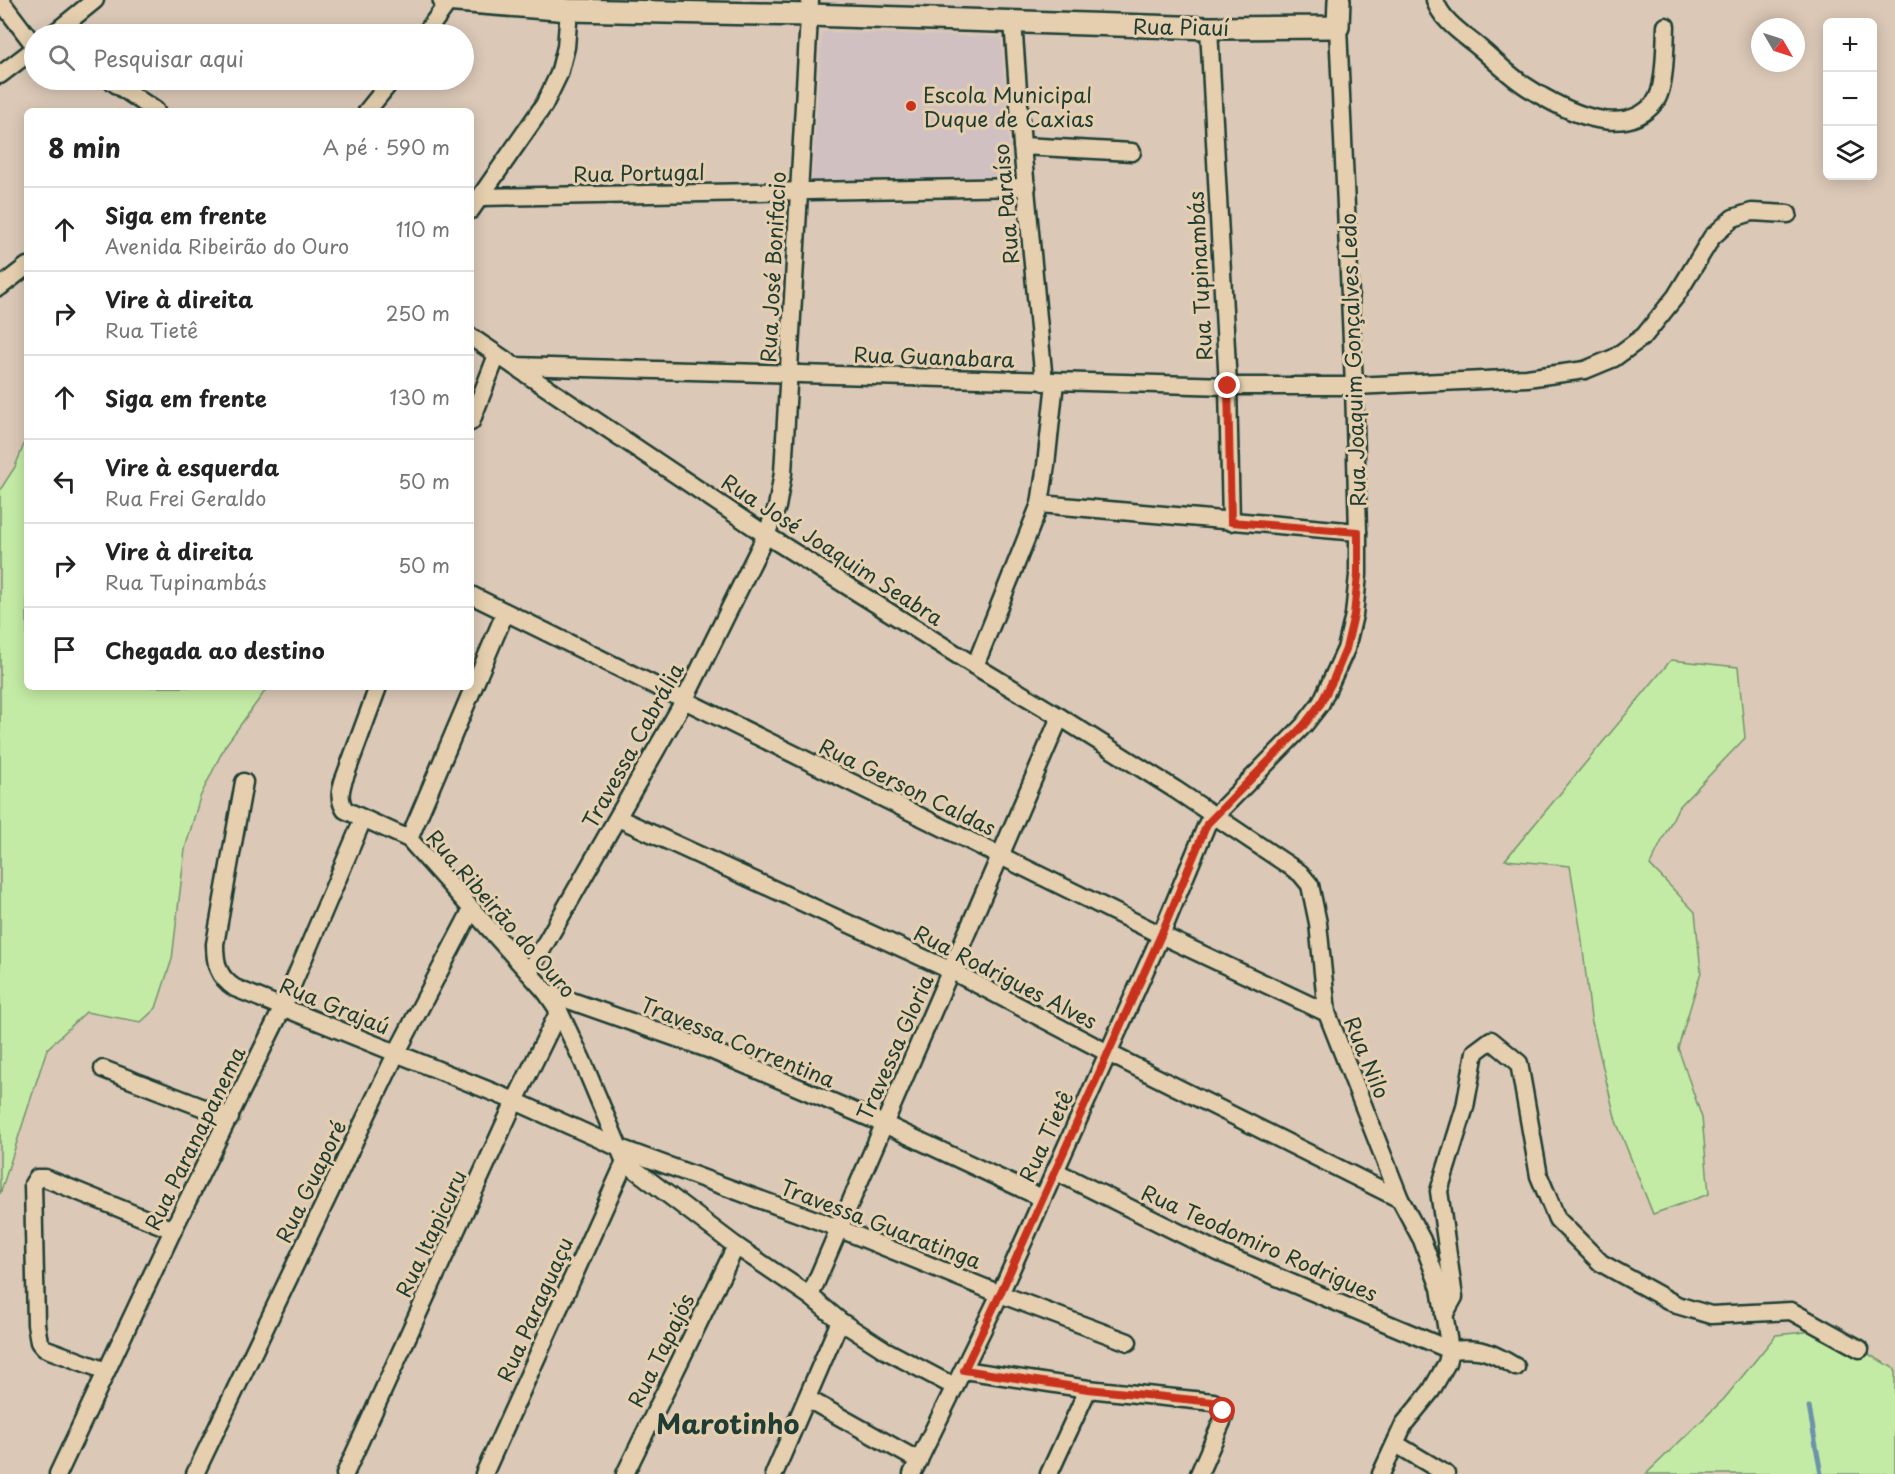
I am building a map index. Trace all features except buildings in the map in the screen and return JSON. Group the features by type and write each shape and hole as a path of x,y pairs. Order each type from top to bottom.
{"main road":[{"name":"Rua Joaquim Gonçalves Ledo","path":"1338,27 1339,0"},
{"name":"Rua Piauí","path":"446,1 569,10 810,7 1013,21 1209,28 1338,27"}],"street":[{"path":"0,0 24,33"},
{"path":"65,24 95,0"},
{"path":"1435,0 1437,7 1452,24 1525,86 1558,105 1602,120 1621,122 1637,118 1657,100 1661,86 1666,26"},
{"path":"431,24 446,1"},
{"name":"Rua José Bonifacio","path":"766,535 777,507 783,473 810,7"},
{"path":"476,204 544,105 559,74 569,10"},
{"name":"Rua Paraíso","path":"975,666 1040,504 1046,465 1049,382 1022,146 1013,21"},
{"name":"Rua Joaquim Gonçalves Ledo","path":"1214,815 1304,725 1321,703 1346,649 1354,615 1358,575 1358,532 1338,27"},
{"name":"Rua Tupinambás","path":"1209,28 1228,386 1231,522"},
{"path":"0,75 24,55"},
{"path":"125,90 152,108"},
{"path":"369,108 384,90"},
{"path":"1022,146 1132,152"},
{"name":"Rua Portugal","path":"476,204 798,191 1027,187"},
{"name":"Rua Guanabara","path":"513,366 1228,386 1354,386 1527,378 1585,370 1614,358 1644,336 1676,296 1712,237 1733,218 1752,212 1788,214"},
{"path":"0,287 24,268"},
{"name":"Rua José Joaquim Seabra","path":"474,339 766,535 1176,790"},
{"path":"474,414 497,355"},
{"path":"1040,504 1358,532"},
{"name":"Travessa Cabrália","path":"529,972 684,701 766,535"},
{"name":"Rua Gerson Caldas","path":"474,597 1161,935 1327,1013"},
{"path":"474,686 505,613"},
{"name":"Rua Ribeirão do Ouro","path":"377,690 343,782 340,802 345,810 409,839 546,992 559,1011 583,1062 621,1155"},
{"path":"409,839 472,690"},
{"name":"Travessa Gloria","path":"810,1296 1060,717"},
{"name":"Rua Grajaú","path":"244,782 215,944 215,959 222,977 228,984 282,1009 515,1101 621,1155"},
{"name":"Rua Nilo","path":"1176,790 1300,873 1310,885 1318,923 1327,1013 1400,1199 1422,1240 1440,1288 1450,1350"},
{"name":"Rua Tietê","path":"915,1467 1000,1294 1161,935 1207,824 1214,815"},
{"name":"Rua Rodrigues Alves","path":"618,818 952,971 1108,1053 1400,1199"},
{"name":"Rua Paranapanema","path":"58,1474 173,1230 282,1009 363,819"},
{"name":"Rua Guaporé","path":"195,1474 396,1054 472,909"},
{"name":"Travessa Correntina","path":"546,992 708,1050 884,1125 1042,1198"},
{"name":"Rua Itapicuru","path":"345,1474 515,1101 559,1011"},
{"path":"1444,1315 1454,1298 1439,1191 1465,1107 1475,1052 1491,1040 1519,1063 1539,1176 1557,1219 1601,1263 1677,1305 1711,1315 1791,1311 1860,1349"},
{"path":"103,1069 230,1118"},
{"path":"621,1155 735,1246 810,1296 840,1321 885,1350 955,1387"},
{"name":"Travessa Guaratinga","path":"621,1155 838,1228 1000,1294 1128,1342"},
{"name":"Rua Paraguaçu","path":"484,1474 621,1155"},
{"name":"Rua Teodomiro Rodrigues","path":"1055,1171 1220,1253 1450,1350"},
{"path":"106,1371 44,1348 39,1342 36,1324 33,1185 36,1178 45,1178 173,1230"},
{"name":"Rua Tapajós","path":"625,1474 735,1246"},
{"path":"774,1474 840,1321"},
{"path":"1382,1474 1404,1424 1431,1391 1447,1363 1450,1350 1471,1348 1494,1353 1516,1367"},
{"path":"964,1370 1088,1389 1213,1402 1221,1406 1224,1417 1199,1474"},
{"path":"1049,1474 1088,1389"},
{"path":"808,1399 915,1467"},
{"path":"1396,1444 1446,1474"}],"shaded area":[{"name":"Escola Municipal Duque de Caxias","path":"822,32 1001,37 1011,176 812,181"}],"green space":[{"path":"24,444 24,690 266,690 225,746 200,797 185,849 172,959 156,1008 141,1022 86,1012 47,1049 0,1194 0,490 15,467"},
{"path":"1671,660 1738,667 1745,738 1678,808 1650,865 1695,912 1701,972 1678,1048 1702,1118 1709,1194 1653,1214 1616,1121 1591,1018 1570,866 1505,860"},
{"path":"1825,1330 1895,1369 1895,1474 1646,1474 1724,1399 1776,1335"}],"waterway":[{"path":"1809,1407 1821,1474"}],"place":[{"name":"Escola Municipal Duque de Caxias","path":"911,106"}],"district":[{"name":"Marotinho","path":"728,1422"}],"route":[{"path":"1223,1411 1221,1406 1213,1402 1088,1389 964,1370 1161,935 1207,824 1304,725 1321,703 1346,649 1354,615 1358,575 1358,532 1231,522 1228,386"}]}
